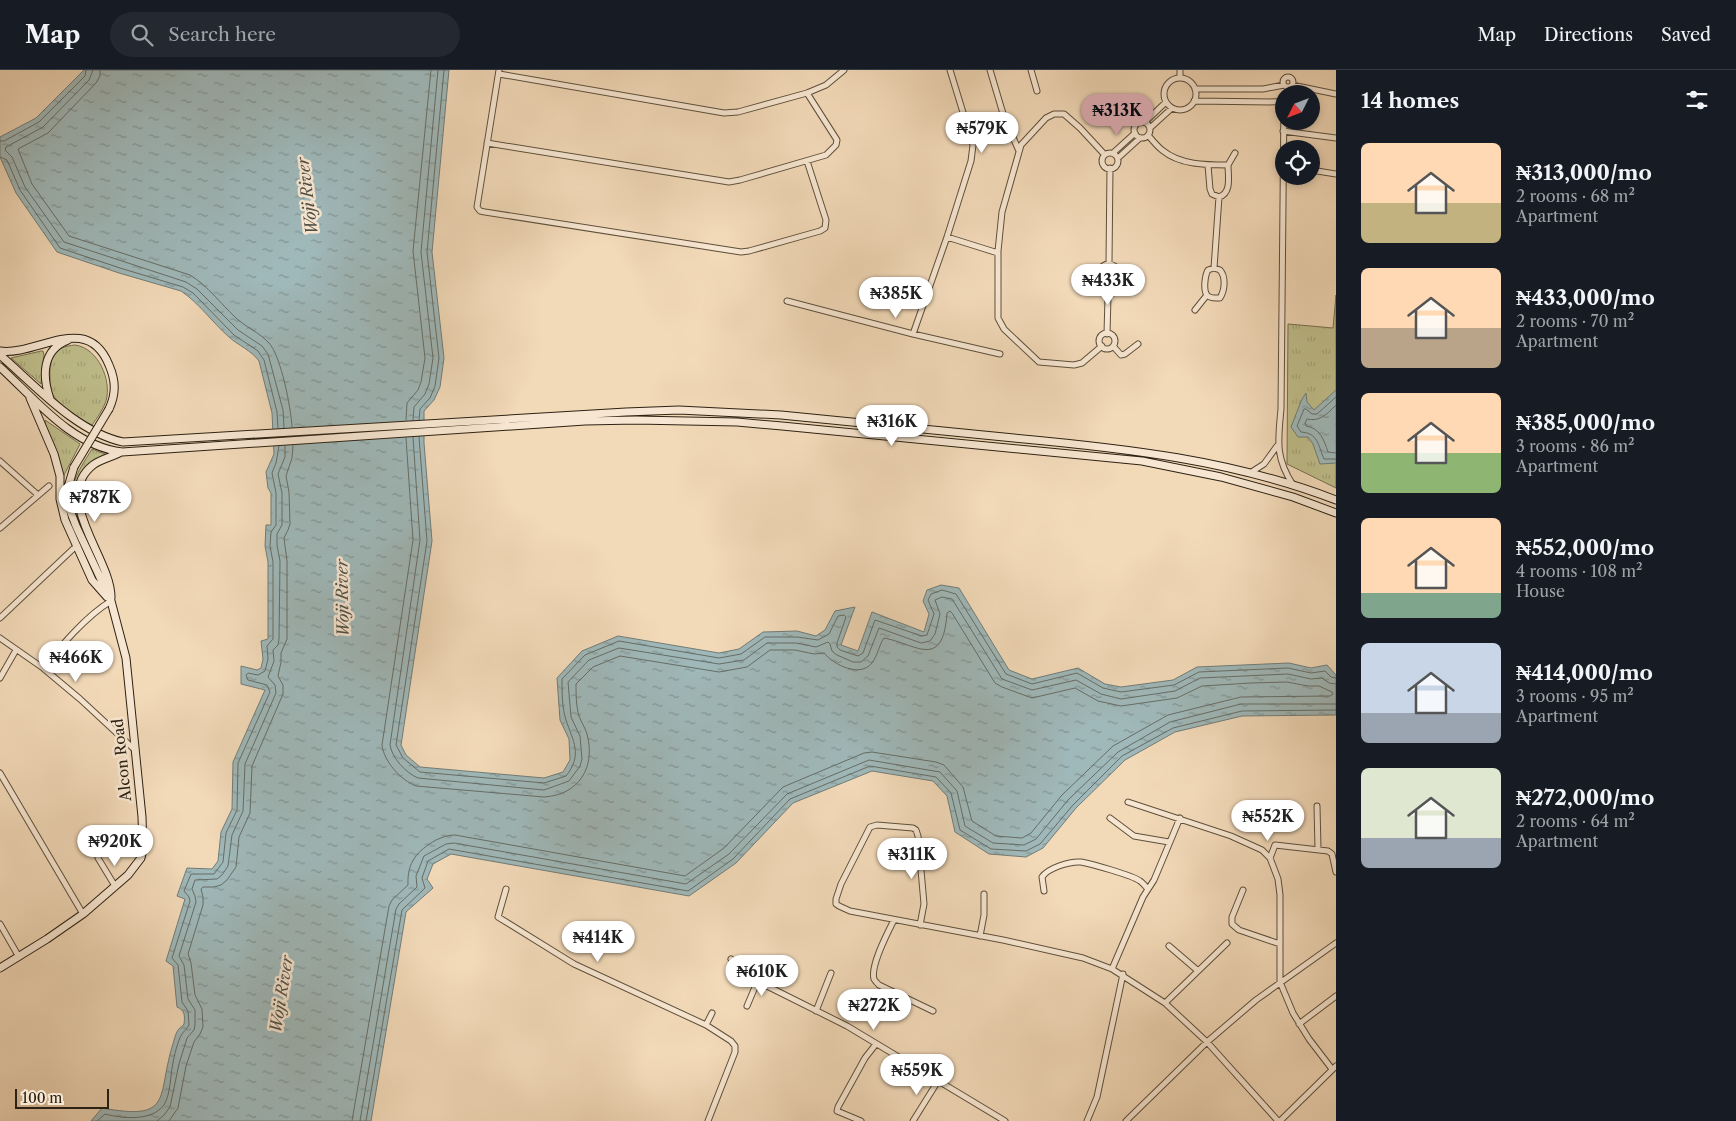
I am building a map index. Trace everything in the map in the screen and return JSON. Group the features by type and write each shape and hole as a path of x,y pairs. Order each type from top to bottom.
{"main road":[{"path":"50,399 46,382 47,358 56,346 74,338"},
{"path":"0,353 59,339 74,338 89,342 98,348 109,365 115,388 114,399 74,467 68,487 68,505 111,601"},
{"path":"0,353 76,421 113,440 123,442 626,412 725,412 781,415 1142,451 1223,466 1336,500"},
{"path":"0,367 63,425 77,435 104,448 122,452 585,421 737,422 1142,461 1221,477 1293,497 1336,512"},
{"path":"26,391 54,454 60,476 60,499 65,520 92,580 111,601"},
{"path":"111,601 109,582 82,517 79,498 83,477 92,466 100,460 122,452"},
{"name":"Alcon Road","path":"0,968 83,914 128,875 141,858 143,849 142,817 126,658 111,601"}],"street":[{"path":"807,161 826,220 824,228 741,252 480,211 477,206 499,72 724,113 738,112 807,93 826,85 844,70"},
{"path":"914,334 971,161 973,145 950,70"},
{"path":"990,70 1004,117 1019,151"},
{"path":"1031,70 1037,91"},
{"path":"1180,70 1180,78"},
{"path":"1287,70 1288,77 1292,80 1289,85"},
{"path":"1285,85 1283,81 1288,77"},
{"path":"1180,78 1187,80 1195,89 1194,101 1186,109 1172,108 1166,102 1164,93 1172,80 1180,78"},
{"path":"1195,89 1275,88"},
{"path":"1260,89 1260,102"},
{"path":"1320,92 1336,94"},
{"path":"487,143 729,182 826,155 836,146 837,140 807,93"},
{"path":"1194,101 1275,101"},
{"path":"1140,138 1135,133 1136,124 1145,122 1166,102"},
{"path":"1148,135 1150,128 1172,108"},
{"path":"1102,346 1082,363 1074,365 1039,362 1004,329 998,318 998,253 1002,212 1019,151 1046,118 1059,113 1070,119 1105,155"},
{"path":"1145,122 1150,128"},
{"path":"1283,140 1283,131 1336,138"},
{"path":"1105,155 1113,153 1135,133"},
{"path":"1105,155 1104,165 1110,168 1117,165 1118,158 1140,138 1148,135"},
{"path":"1148,135 1162,150 1182,160 1208,165 1228,165"},
{"path":"1113,153 1118,158"},
{"path":"1208,165 1212,194 1219,198 1225,196 1228,191 1228,165 1235,153"},
{"path":"1109,263 1110,168"},
{"path":"1320,171 1336,174"},
{"path":"1283,185 1281,410 1278,446 1284,469 1293,486"},
{"path":"1214,268 1219,198"},
{"path":"947,238 998,253"},
{"path":"1108,296 1100,288 1101,270 1103,266 1109,263"},
{"path":"1108,296 1116,291 1118,272 1116,267 1109,263"},
{"path":"1195,310 1207,295 1206,275 1208,270 1214,268 1220,270 1223,274 1224,292 1220,298 1212,298 1207,295"},
{"path":"1107,334 1108,296"},
{"path":"787,301 1000,354"},
{"path":"1113,346 1107,349 1102,346 1100,338 1104,334 1111,334 1114,338 1113,346 1121,355 1138,344"},
{"path":"1250,473 1264,464 1278,446"},
{"path":"0,461 38,495"},
{"path":"0,528 49,486"},
{"path":"0,618 73,549"},
{"path":"43,668 102,606 111,601"},
{"path":"0,638 43,668 80,699 134,750"},
{"path":"0,678 16,650"},
{"path":"0,773 83,914"},
{"path":"920,925 924,904 916,830 913,828 877,825 870,827 841,884 836,904 850,911 1082,958 1123,974 1165,1003 1208,1042 1279,1121 1334,1068 1309,1039 1299,1024 1280,982 1280,895 1278,879 1270,858 1262,850 1231,836 1128,802"},
{"path":"1317,806 1318,848"},
{"path":"1110,818 1134,836 1169,842"},
{"path":"1112,969 1154,880 1180,818"},
{"path":"1270,858 1275,845 1318,848 1332,854 1336,872"},
{"path":"98,858 115,886"},
{"path":"1044,891 1042,877 1044,873 1057,866 1079,862 1140,880 1148,890"},
{"path":"506,889 498,917 574,964 706,1025 732,1041 735,1046 734,1052 708,1121"},
{"path":"1243,890 1232,917 1232,924 1238,930 1280,944"},
{"path":"980,936 984,915 984,894"},
{"path":"894,920 876,962 873,972 874,980 879,985 933,1011"},
{"path":"0,924 19,957"},
{"path":"1165,1003 1227,943"},
{"path":"1126,1121 1208,1042 1256,1000 1334,944 1336,952"},
{"path":"1169,946 1197,970"},
{"path":"732,959 758,980 847,1026 1005,1121"},
{"path":"816,1011 831,973"},
{"path":"1087,1121 1097,1097 1123,974"},
{"path":"747,1006 758,980"},
{"path":"1299,1024 1336,996"},
{"path":"706,1025 712,1013"},
{"path":"861,1121 837,1111 865,1058 876,1044"},
{"path":"913,1121 938,1081"}],"green space":[{"path":"1336,295 1336,488 1287,464 1288,324 1333,328"},
{"path":"75,345 83,347 96,358 105,375 107,384 106,401 102,411 92,425 64,407 52,393 51,389 50,370 54,354 62,348"},
{"path":"43,351 44,355 41,384 11,358"},
{"path":"45,420 80,444 63,477 46,428"},
{"path":"92,449 105,454 87,468 81,475 78,483 77,501 80,521 72,502 72,493 77,475"}],"water":[{"name":"Woji River","path":"84,70 449,70 432,252 444,358 440,387 434,400 424,411 424,443 432,541 401,745 406,755 420,767 544,778 563,772 570,760 569,739 560,720 557,678 582,651 618,636 719,653 739,649 763,632 797,631 816,636 825,630 835,611 855,607 841,645 858,651 872,612 924,632 929,614 923,601 927,590 941,585 959,588 1009,670 1032,679 1078,668 1105,684 1121,687 1173,680 1197,667 1289,663 1311,668 1327,665 1336,675 1336,715 1242,716 1175,732 1125,760 1076,808 1043,848 1026,857 989,854 955,832 947,796 933,781 872,771 793,803 736,863 689,896 451,854 433,864 427,879 433,888 406,912 371,1121 91,1121 102,1108 141,1111 151,1108 158,1102 176,1035 179,1028 184,1024 184,1014 177,1007 173,966 166,961 185,899 177,896 187,868 212,869 218,861 221,832 232,809 233,762 265,690 241,684 241,666 257,670 261,668 263,659 261,641 268,639 268,562 265,546 266,525 271,525 271,493 268,488 266,472 274,454 272,413 259,361 256,357 229,337 194,301 181,291 57,252 16,193 0,157 0,137 36,118"},
{"path":"1336,390 1336,463 1320,464 1313,444 1308,437 1298,437 1291,427 1306,393 1307,402 1314,410"}]}
